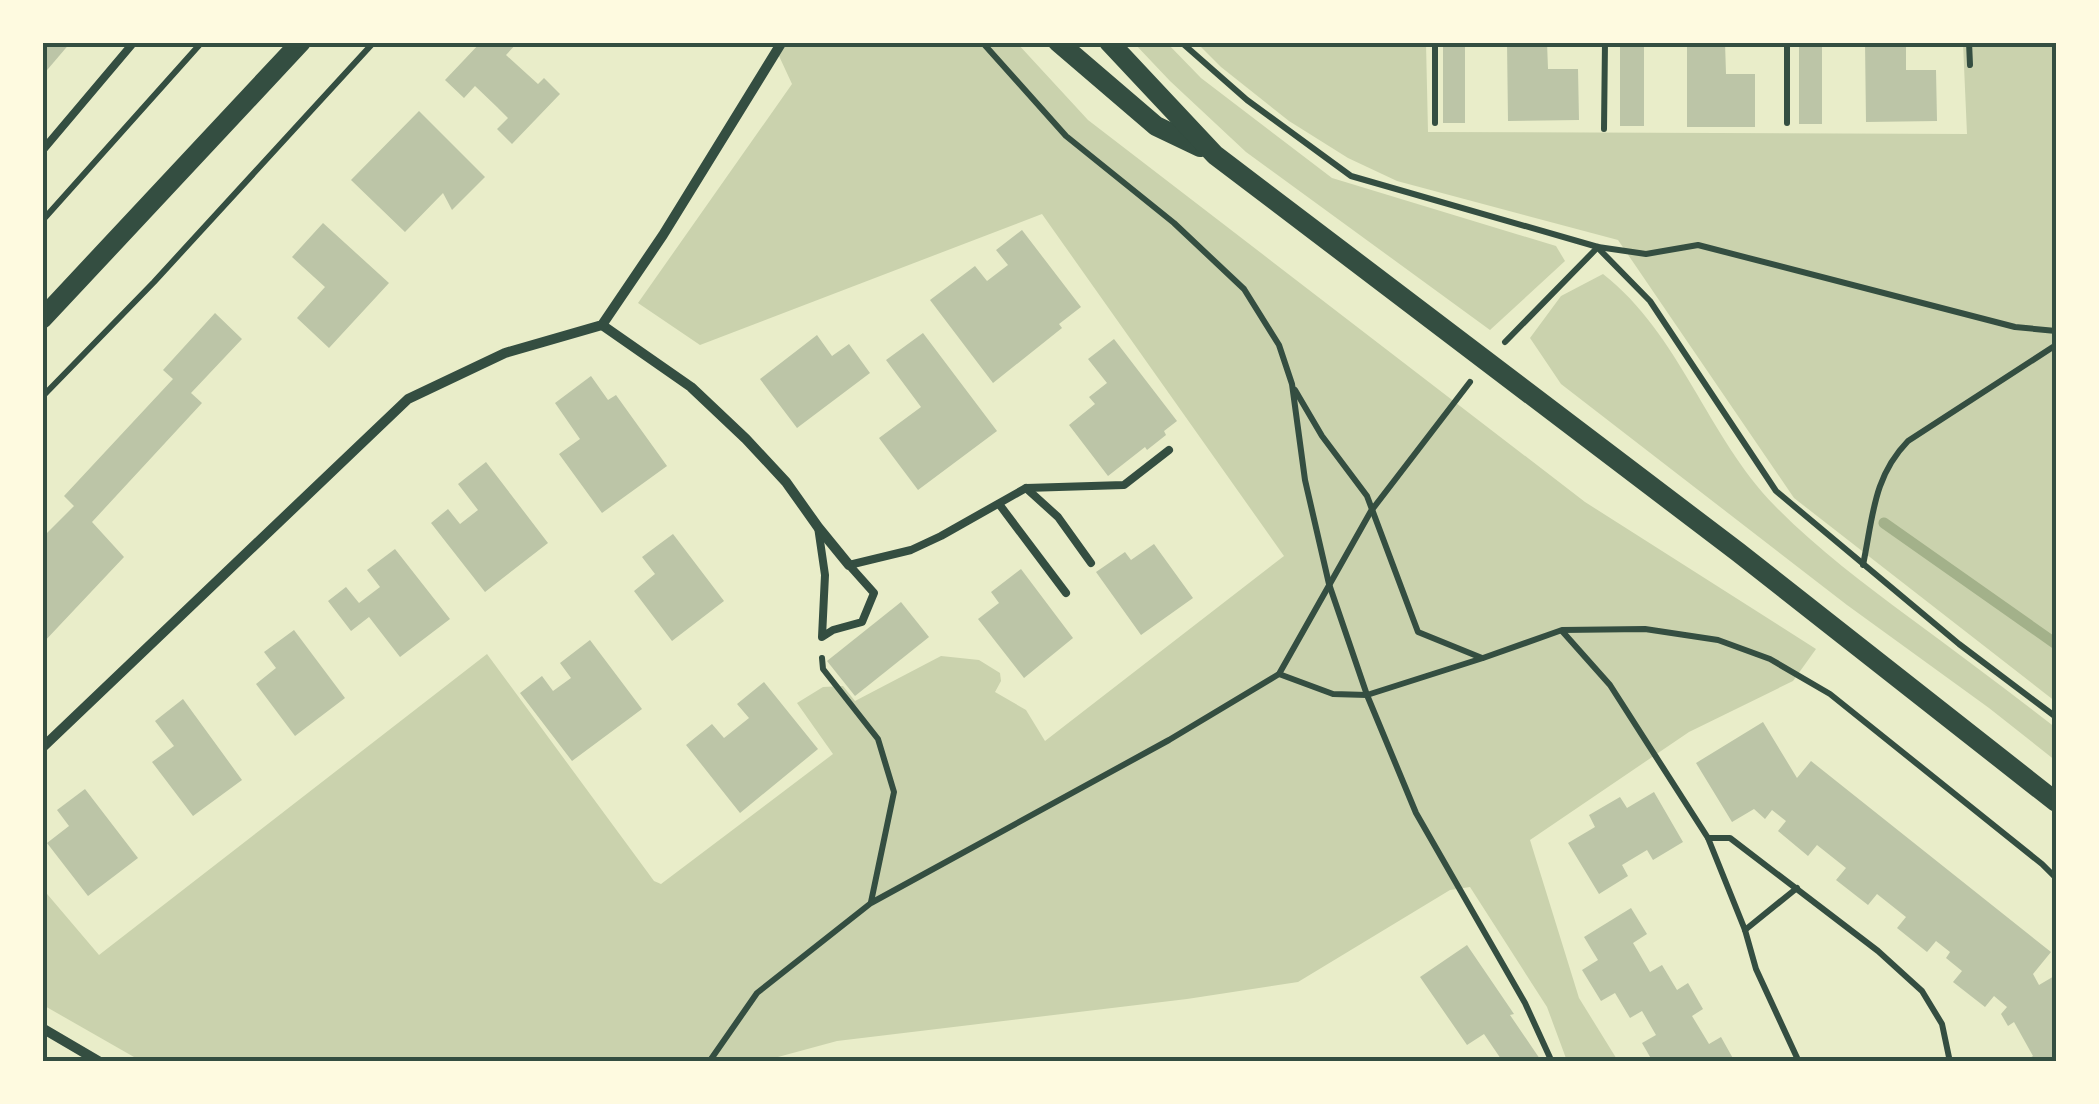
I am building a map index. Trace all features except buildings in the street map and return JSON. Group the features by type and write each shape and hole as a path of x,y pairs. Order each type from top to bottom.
{"main road":[{"path":"42,319 301,42"},
{"path":"1058,42 1156,126 1215,154"},
{"path":"1109,42 1215,154 1738,552 2056,802"}],"street":[{"path":"42,748 408,400 505,353 602,325 663,235 782,42"},
{"path":"602,325 690,387 746,439 786,482 849,566"},
{"path":"42,1028 100,1062"}],"lane":[{"path":"42,151 134,42"},
{"path":"822,637 862,622 874,593 849,566 911,550 1026,488 1124,485 1169,450"},
{"path":"1026,488 1058,517 1091,563"},
{"path":"999,504 1066,592"},
{"path":"818,527 825,575 822,637"}],"path":[{"path":"42,221 202,42"},
{"path":"42,398 374,42"},
{"path":"982,42 1066,136 1174,223 1244,289 1279,345 1292,384 1305,480 1329,584 1367,695 1416,812 1525,1002 1552,1062"},
{"path":"1181,42 1246,100 1351,176 1598,247 1646,254 1698,245 2016,327 2056,331"},
{"path":"1435,42 1435,123"},
{"path":"1604,129 1605,42"},
{"path":"1786,124 1787,42"},
{"path":"1969,42 1970,64"},
{"path":"1505,342 1598,247"},
{"path":"1598,247 1650,301 1776,491 1959,644 2056,718"},
{"path":"1863,564 1880,481 1894,455 1908,441 2056,345"},
{"path":"708,1062 758,993 871,903 1170,740 1280,674 1371,511 1470,382"},
{"path":"1292,384 1322,436 1367,496 1418,632 1484,658"},
{"path":"1280,674 1332,694 1367,695 1562,630 1646,629 1718,640 1770,659 1830,694 2056,878"},
{"path":"1562,630 1610,685 1708,838 1756,968 1799,1062"},
{"path":"822,637 823,669 878,739 894,792 871,903"},
{"path":"1708,838 1730,838 1878,951 1922,992 1942,1024 1950,1062"},
{"path":"1745,930 1797,888"}],"green space":[{"path":"773,43 1017,43 1088,120 1585,502 1816,649 1793,681 1689,732 1530,840 1579,998 1618,1061 1567,1061 1547,1007 1470,887 1450,890 1298,982 837,1041 775,1061 141,1061 43,1005 42,888 99,955 487,654 654,881 661,884 833,754 797,703 823,687 843,686 855,701 941,656 979,660 1000,673 1001,681 995,692 1026,710 1045,741 1284,556 1042,214 700,345 638,303 792,84"},
{"path":"1134,43 1167,43 1201,78 1332,178 1556,246 1565,261 1490,330 1246,152"},
{"path":"1197,43 1426,43 1428,132 1967,134 1963,43 2056,43 2056,702 1794,498 1618,240 1397,181 1348,158 1289,121"},
{"path":"1603,274 1653,326 1730,449 1775,506 1857,578 2056,728 2056,761 1561,384 1530,338 1561,296"}],"waterway":[{"path":"1884,523 2056,644"}]}
